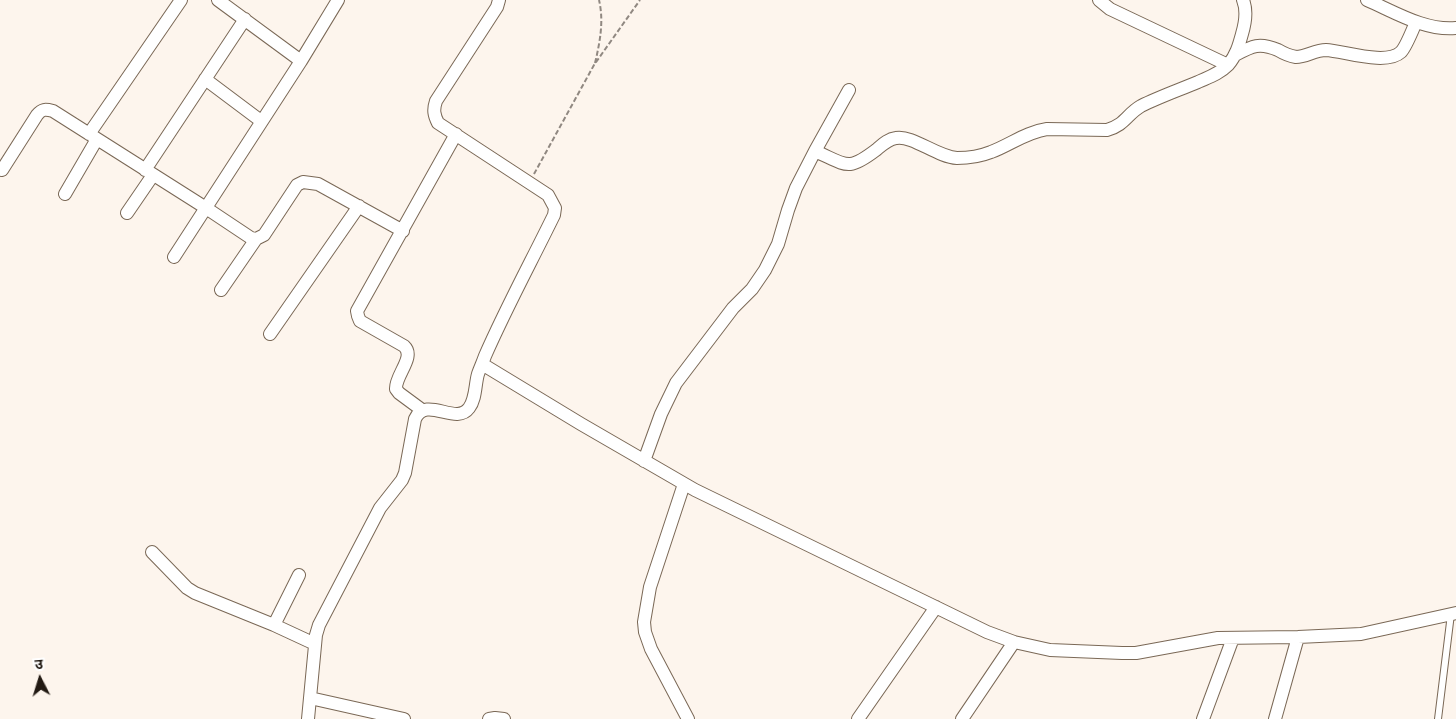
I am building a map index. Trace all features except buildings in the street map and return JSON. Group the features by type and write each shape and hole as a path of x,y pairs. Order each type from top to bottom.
{"street":[{"path":"65,194 93,137 181,0"},
{"path":"218,0 233,4 245,19 301,61"},
{"path":"174,257 301,61 338,0"},
{"path":"308,719 316,635 322,617 370,525 380,508 402,480 417,413 428,409 456,414 463,413 469,409 482,364 554,215 555,208 548,194 438,123 434,116 436,101 497,7 499,0"},
{"path":"1098,0 1110,8 1231,60"},
{"path":"1231,60 1243,31 1245,16 1243,0"},
{"path":"1367,0 1394,5 1416,22 1427,26 1441,29 1456,28"},
{"path":"127,213 205,79 245,19"},
{"path":"816,150 844,164 850,165 862,161 890,140 897,138 910,140 941,154 957,158 989,153 1037,130 1107,130 1116,128 1141,106 1217,74 1231,60 1252,46 1260,45 1298,57 1323,50 1386,58 1401,52 1416,22"},
{"path":"205,79 261,121"},
{"path":"644,461 661,414 676,384 733,308 752,289 765,270 778,244 796,188 849,90"},
{"path":"2,170 41,110 47,109 53,111 251,238 256,239"},
{"path":"422,410 396,389 408,349 360,321 357,311 456,134"},
{"path":"221,290 256,239 264,235 297,185 303,182 318,184 403,231"},
{"path":"270,334 359,206"},
{"path":"482,364 684,484 1000,638 1014,642 1050,650 1136,653 1206,640 1361,634 1454,613"},
{"path":"684,484 650,587 644,622 650,649 688,719"},
{"path":"152,552 187,588 195,593 315,644"},
{"path":"274,625 299,575"},
{"path":"858,719 936,607"},
{"path":"1275,719 1298,637"},
{"path":"1203,719 1233,638"},
{"path":"962,719 1014,642"},
{"path":"310,698 404,719"},
{"path":"489,719 504,719"}],"lane":[{"path":"1438,719 1454,613"}],"path":[{"path":"594,65 602,21 600,0"},
{"path":"530,182 594,65 640,0"}]}
